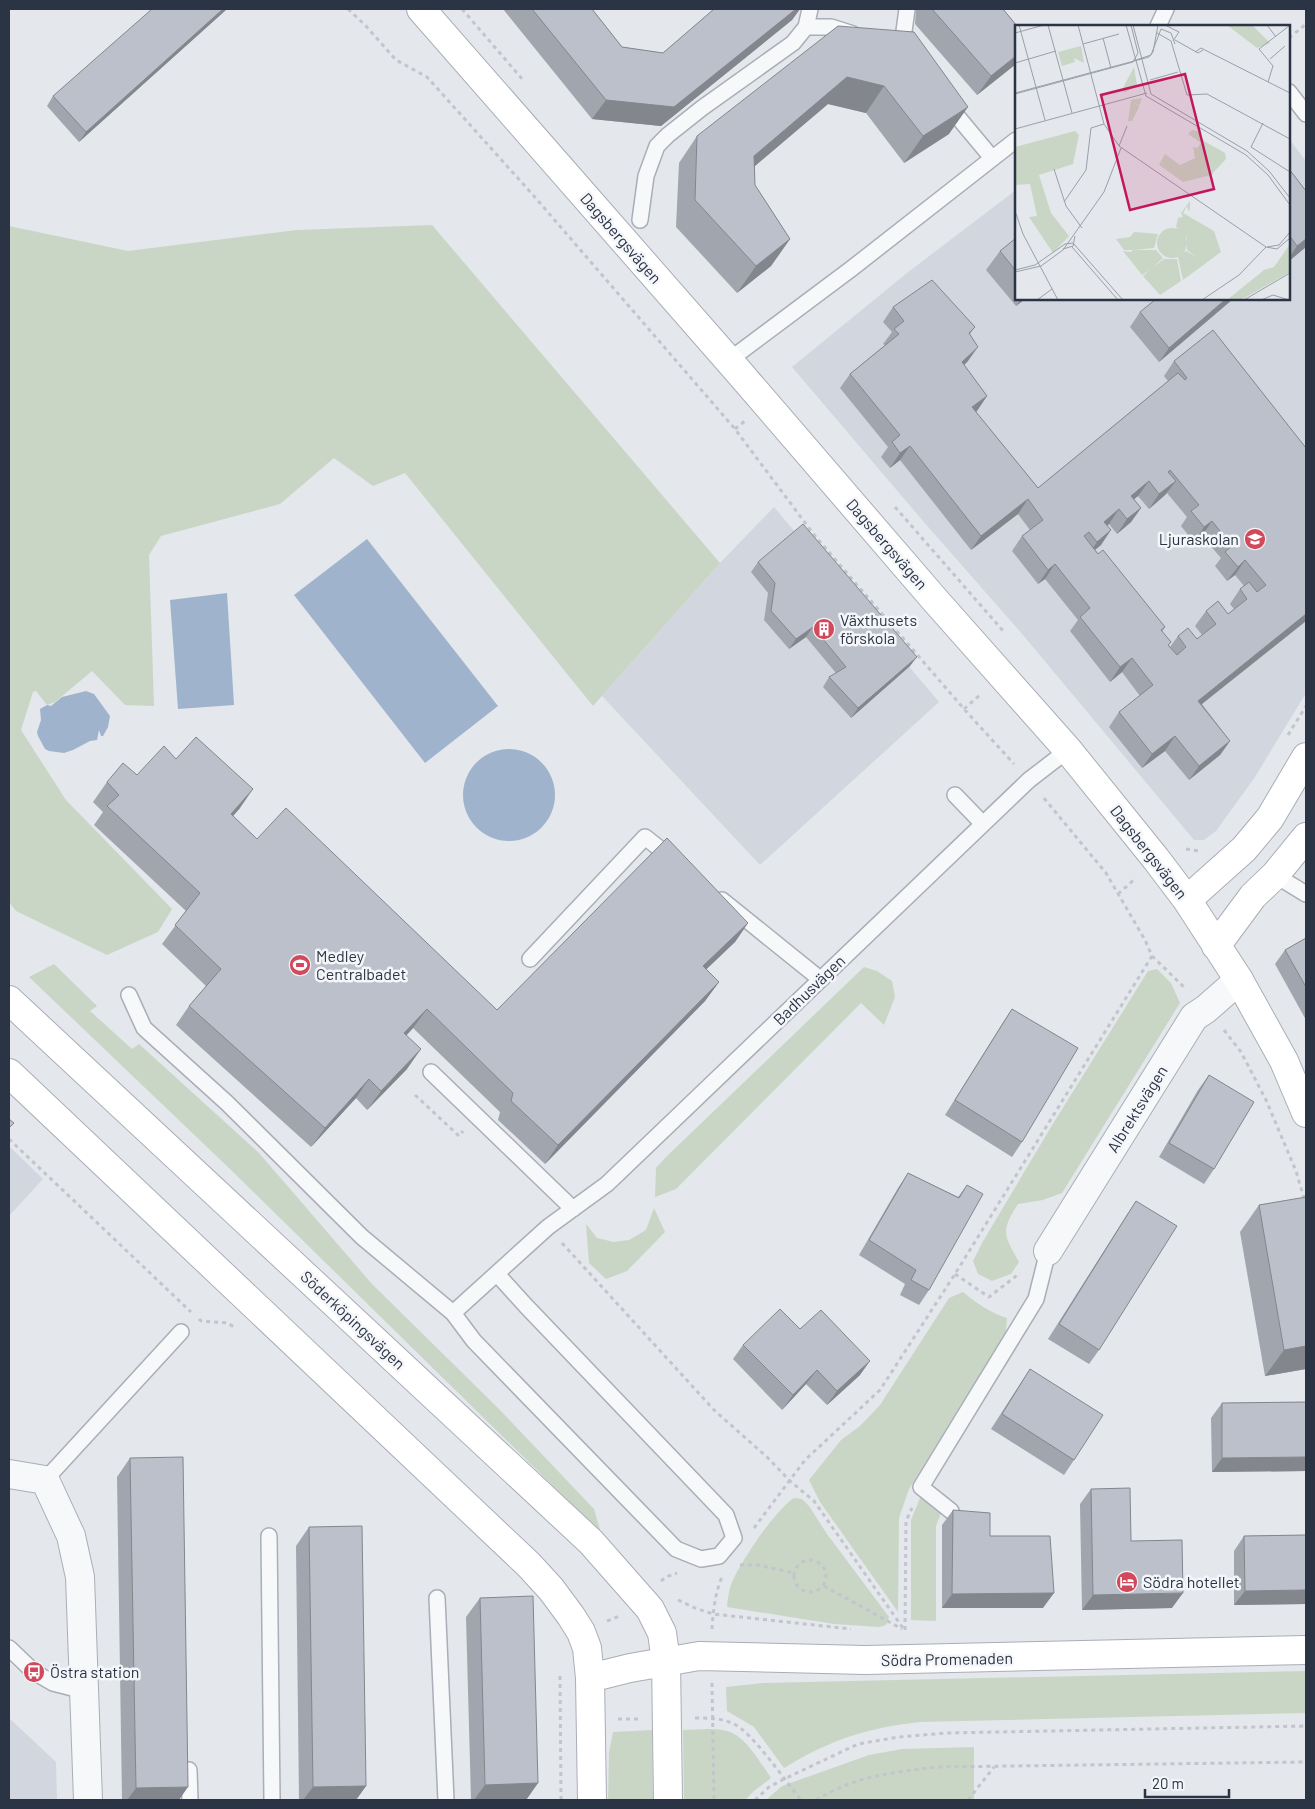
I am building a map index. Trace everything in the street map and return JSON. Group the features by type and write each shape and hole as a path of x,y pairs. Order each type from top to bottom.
{"main road":[{"name":"Dagsbergsvägen","path":"421,9 935,600 1068,750 1156,859 1188,900 1239,980 1284,1062 1306,1112"},
{"path":"1188,900 1244,849 1270,818 1306,757"},
{"path":"1216,946 1253,896 1275,875 1306,837"},
{"name":"Söderköpingsvägen","path":"9,1000 591,1542 650,1609 662,1633 666,1661 668,1800"},
{"path":"9,1073 551,1589 581,1632 587,1648 590,1678 592,1800"},
{"name":"Södra Promenaden","path":"590,1678 666,1661 700,1656 865,1660 1306,1650"}],"street":[{"name":"Albrektsvägen","path":"1048,1251 1194,1017 1239,980"},
{"path":"9,1474 45,1480 71,1536 80,1577 88,1800"}],"lane":[{"path":"640,220 646,176 657,146 702,108 793,43 806,27 810,9"},
{"path":"902,46 907,9"},
{"path":"1158,25 1166,9"},
{"path":"806,27 831,27 866,37"},
{"path":"884,40 902,46 912,61"},
{"path":"936,91 992,158"},
{"path":"1290,93 1306,114"},
{"path":"728,360 851,269 1015,141"},
{"name":"Badhusvägen","path":"453,1313 548,1227 607,1184 1029,780 1068,750"},
{"path":"955,795 983,824"},
{"path":"530,959 645,836 683,868"},
{"path":"1275,875 1306,894"},
{"path":"714,892 820,979"},
{"path":"129,995 144,1028 227,1103 362,1237 453,1313 474,1341 676,1549 701,1559 719,1556 734,1538 726,1514 526,1306 498,1274"},
{"path":"431,1072 573,1209"},
{"path":"951,1511 921,1487 1036,1299 1048,1251"},
{"path":"45,1480 181,1332"},
{"path":"269,1536 272,1800"},
{"path":"437,1598 446,1800"},
{"path":"9,1648 34,1672 46,1679 84,1691"},
{"path":"189,1770 190,1800"}],"path":[{"path":"348,9 396,60 427,78 533,195 735,429"},
{"path":"1290,37 1306,24"},
{"path":"892,504 1005,634"},
{"path":"1286,738 1306,706"},
{"path":"1182,846 1187,850 1202,851"},
{"path":"1152,956 1206,1009 1242,1052 1266,1100 1296,1171 1306,1205"},
{"path":"9,1139 201,1321 228,1323 241,1331"},
{"path":"548,1227 714,1410 814,1501 905,1631"},
{"path":"790,1481 805,1460 880,1390 955,1274 989,1297"},
{"path":"905,1631 906,1521"},
{"path":"809,1560 819,1563 823,1566 826,1576 824,1586 815,1592 804,1591 796,1584 794,1573 804,1561 809,1560"},
{"path":"735,1565 758,1565 794,1573"},
{"path":"660,1582 666,1588"},
{"path":"824,1586 847,1597 905,1631"},
{"path":"672,1594 678,1600 713,1614"},
{"path":"560,1673 560,1800"},
{"path":"712,1718 714,1800"},
{"path":"719,1719 735,1724 748,1734 801,1800"},
{"path":"755,1800 769,1787 858,1744 899,1737 946,1733 1306,1726"},
{"path":"816,1800 852,1782 880,1774 937,1767 1306,1762"},
{"path":"968,1800 994,1767"}],"shaded area":[{"path":"1290,140 1306,161 1306,693 1255,777 1216,831 1204,840 1194,840 1023,635 792,367 907,273 1015,191 1015,300 1290,300"},
{"path":"774,507 939,702 760,865 602,696 720,563"},
{"path":"9,1146 43,1179 9,1216"},
{"path":"9,1718 56,1762 57,1800 9,1800"}],"green space":[{"path":"432,225 720,563 593,706 405,473 373,486 334,458 280,504 161,536 149,555 154,706 125,705 92,671 55,702 47,705 36,691 33,692 21,730 66,800 172,909 158,932 107,955 16,911 9,902 9,226 128,251 297,230"},
{"path":"54,964 97,1006 90,1011 132,1049 139,1044 259,1153 372,1284 499,1409 594,1509 601,1533 230,1169 29,977"},
{"path":"864,967 877,971 892,981 895,997 884,1025 861,1003 676,1189 655,1197 656,1168"},
{"path":"1157,969 1171,983 1180,1003 1062,1193 1043,1200 1018,1204 1012,1213 1008,1221 1006,1233 1007,1239 1019,1262 1011,1274 992,1281 978,1274 973,1261 982,1243 1051,1127 1148,971"},
{"path":"654,1208 665,1232 627,1271 606,1279 589,1263 586,1224 597,1238 614,1242 629,1240 646,1230"},
{"path":"963,1292 984,1307 1007,1318 1006,1332 909,1489 899,1518 898,1612 820,1502 809,1480 841,1440 860,1426 880,1405 949,1298"},
{"path":"922,1493 942,1510 936,1526 936,1621 911,1620 911,1520"},
{"path":"794,1498 802,1499 809,1506 827,1534 889,1617 886,1625 879,1627 834,1624 727,1607 729,1593 737,1571 769,1524"},
{"path":"1306,1671 1306,1713 920,1722 882,1728 849,1737 817,1750 784,1768 754,1727 727,1711 726,1687 763,1683"},
{"path":"717,1729 736,1735 750,1749 771,1778 745,1800 684,1800 683,1730"},
{"path":"652,1730 653,1800 608,1800 609,1752 613,1732"},
{"path":"974,1747 974,1800 766,1800 782,1786 869,1755 902,1749"}],"water":[{"path":"367,539 498,706 425,763 294,595"},
{"path":"227,593 234,705 178,709 170,600"},
{"path":"86,691 94,694 110,716 108,727 103,736 101,736 99,730 97,740 90,741 64,753 45,749 37,732 41,720 40,709 47,705 51,706 62,697"},
{"path":"509,749 526,753 541,763 551,778 555,795 551,812 541,827 526,837 509,841 492,837 477,827 467,812 463,795 467,778 477,763 492,753"}],"building":[{"path":"152,9 223,9 86,132 53,96"},
{"path":"532,9 592,9 622,47 663,53 714,9 796,9 674,107 606,100"},
{"path":"932,9 1003,9 1016,25 1015,57 991,76"},
{"path":"838,26 914,32 968,107 923,136 884,86 847,77 754,156 755,185 790,239 756,266 695,200 697,136"},
{"path":"1290,170 1306,191 1306,239 1297,246 1290,236"},
{"path":"1015,239 1015,270 1000,251"},
{"name":"Ljuraskolan","path":"932,280 975,327 969,333 978,347 962,362 987,396 972,407 1038,488 1178,373 1185,380 1187,378 1174,361 1213,330 1306,448 1306,614 1198,701 1230,741 1199,766 1175,736 1152,754 1119,712 1153,685 1132,658 1120,667 1080,617 1090,608 1055,564 1048,570 1022,536 1043,520 1028,499 981,536 910,446 900,453 892,442 900,435 850,374 899,334 894,329 904,321 893,307","holes":["1170,470 1199,505 1191,511 1204,527 1212,521 1232,546 1225,552 1238,567 1245,560 1266,585 1257,592 1249,582 1240,589 1247,599 1228,614 1218,601 1206,611 1216,624 1197,639 1188,628 1178,636 1186,647 1177,655 1168,645 1171,642 1161,630 1165,627 1103,550 1098,554 1084,536 1089,532 1097,542 1111,530 1104,522 1119,509 1127,519 1141,508 1131,496 1149,481 1159,494 1176,481 1168,472"]},
{"path":"1155,300 1225,300 1169,348 1140,312"},
{"name":"Växthusets förskola","path":"803,524 917,657 858,708 829,677 846,667 813,627 796,639 771,611 775,583 758,562"},
{"name":"Medley Centralbadet","path":"196,737 253,789 231,814 257,839 286,808 497,1010 667,838 748,923 703,966 719,982 558,1145 511,1101 513,1093 427,1009 404,1033 421,1049 381,1091 369,1079 325,1128 189,1006 221,969 175,925 200,893 107,806 119,795 107,782 123,763 137,775 164,746 176,759"},
{"path":"1306,938 1306,987 1285,950"},
{"path":"1012,1009 1078,1048 1022,1142 955,1100"},
{"path":"1209,1075 1254,1102 1214,1169 1169,1143"},
{"path":"9,1119 14,1123 9,1128"},
{"path":"908,1173 959,1198 967,1185 983,1194 929,1290 911,1280 916,1270 869,1240"},
{"path":"1306,1197 1306,1346 1284,1350 1259,1205"},
{"path":"1136,1201 1177,1226 1099,1350 1059,1324"},
{"path":"780,1309 800,1329 821,1310 870,1361 837,1391 817,1370 793,1395 743,1345"},
{"path":"1030,1369 1103,1415 1074,1460 1002,1414"},
{"path":"1306,1402 1306,1457 1222,1458 1222,1403"},
{"path":"183,1457 188,1787 136,1788 130,1458"},
{"name":"Södra hotellet","path":"1130,1488 1131,1541 1182,1540 1183,1593 1093,1595 1091,1489"},
{"path":"953,1510 990,1513 990,1536 1050,1536 1054,1593 952,1594"},
{"path":"362,1526 366,1786 313,1787 309,1527"},
{"path":"1306,1535 1306,1590 1245,1591 1244,1536"},
{"path":"533,1596 538,1783 485,1785 480,1598"}],"place":[{"name":"Ljuraskolan","path":"1255,539"},
{"name":"Växthusets förskola","path":"824,629"},
{"name":"Medley Centralbadet","path":"300,965"},
{"name":"Södra hotellet","path":"1127,1582"},
{"name":"Östra station","path":"34,1672"}]}
